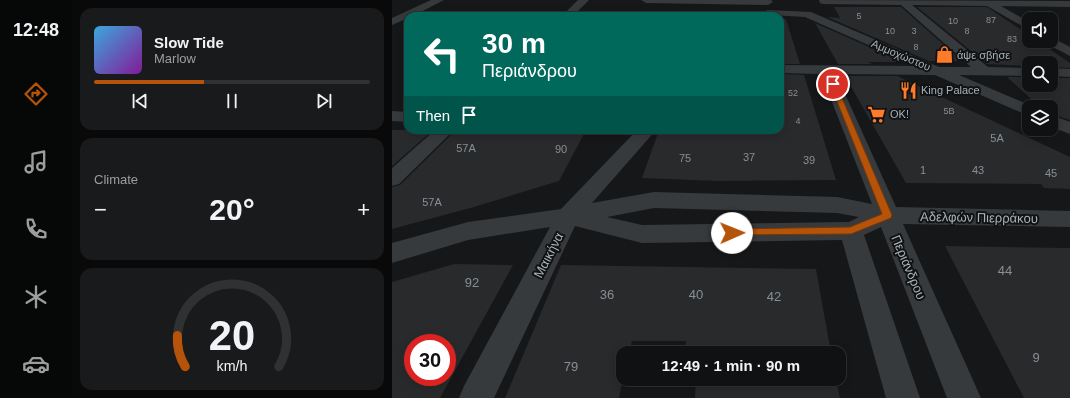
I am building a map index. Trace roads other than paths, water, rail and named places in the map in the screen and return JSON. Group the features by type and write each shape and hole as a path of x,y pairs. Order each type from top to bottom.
{"street":[{"path":"413,12 439,0"},
{"path":"571,12 584,0"},
{"name":"Αμμοχώστου","path":"646,0 768,7 807,14 1022,108"},
{"path":"807,14 824,0 903,2 987,1 1070,4"},
{"path":"987,1 1022,23"},
{"path":"903,2 985,72"},
{"path":"392,22 404,16"},
{"path":"392,27 404,27"},
{"path":"1058,45 1070,52"},
{"path":"784,69 1022,72"},
{"name":"Περιάνδρου","path":"827,70 964,398"},
{"path":"1058,72 1070,73"},
{"path":"392,116 404,117"},
{"path":"1058,123 1070,129"},
{"path":"392,179 441,134"},
{"name":"Μαικήνα","path":"476,398 568,216 643,134"},
{"name":"Αδελφών Πιερράκου","path":"392,253 468,231 568,216 654,200 837,204 887,215 1070,219"},
{"name":"Αδελφών Πιερράκου","path":"568,216 642,234 851,231 887,215"},
{"path":"851,231 903,398"}],"place":[{"name":"άψε σβήσε","path":"944,55"},
{"name":"King Palace","path":"908,90"},
{"name":"ΟΚ!","path":"877,114"}]}
